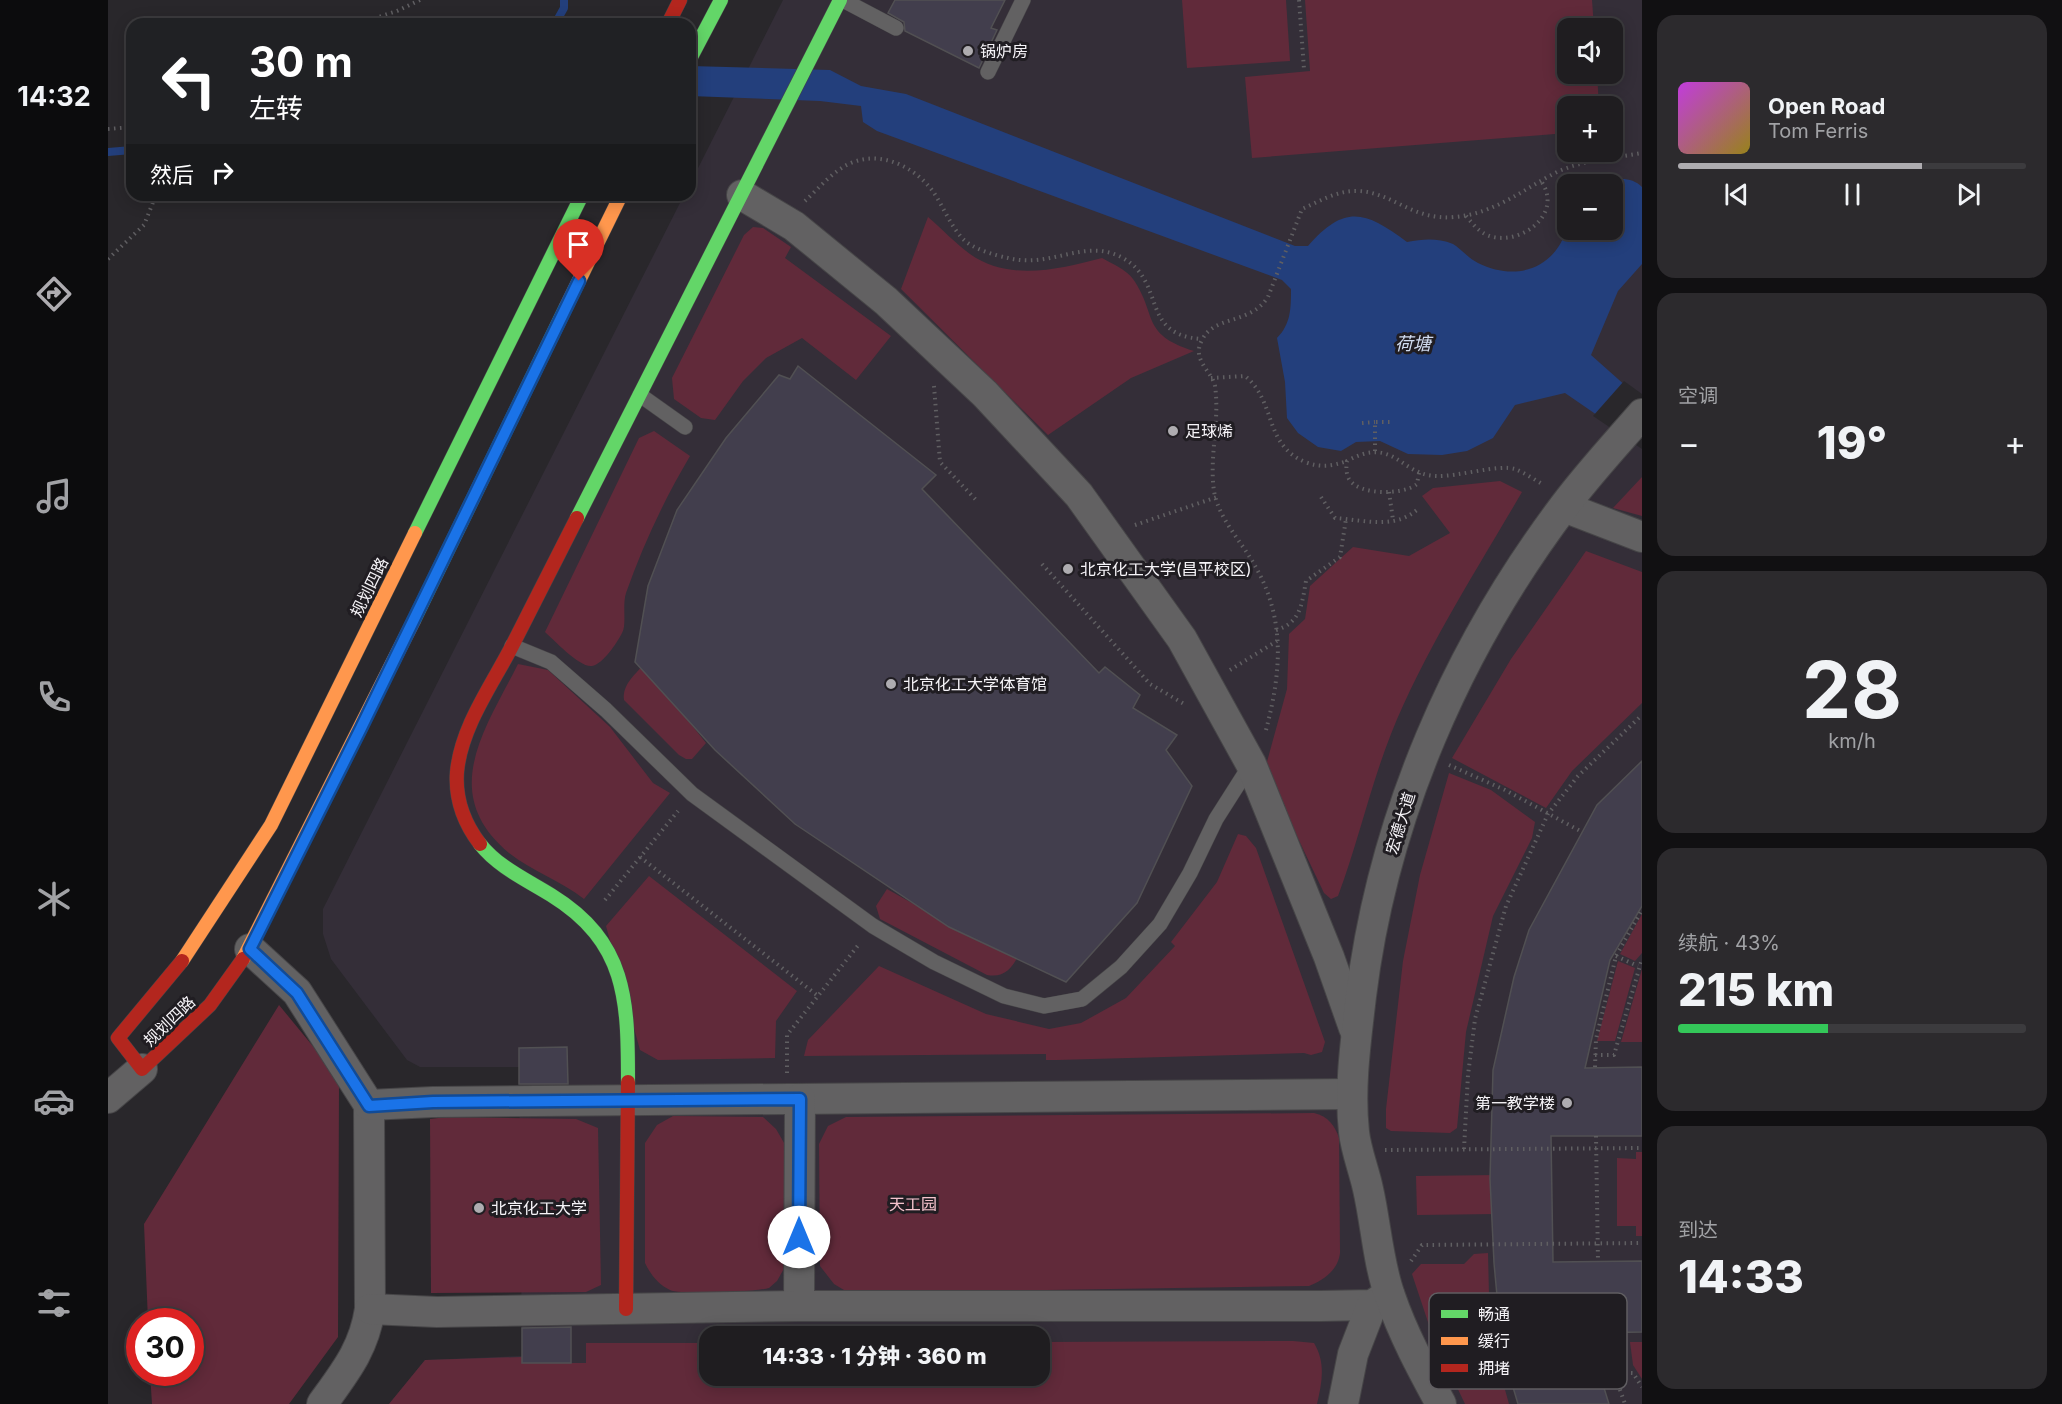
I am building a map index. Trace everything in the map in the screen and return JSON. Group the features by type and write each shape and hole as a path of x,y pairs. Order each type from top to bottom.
{"main road":[{"path":"671,18 680,0"},
{"path":"696,47 721,0"},
{"path":"626,1309 628,1039 624,995 618,973 588,922 487,853 473,838 459,800 458,764 464,744 512,646 842,0"},
{"name":"规划四路","path":"579,201 270,825 184,959 118,1038 142,1069 210,1005 250,949 408,633 618,201"}],"street":[{"path":"742,195 794,226 886,301 985,394 1079,495 1182,639 1251,764 1329,957 1356,1033"},
{"name":"宏德大道","path":"1429,1381 1412,1348 1381,1300 1354,1132 1352,1094 1356,1033 1367,948 1397,830 1423,755 1467,657 1511,584 1564,507 1642,414"},
{"path":"1564,507 1642,537"},
{"path":"250,949 297,993 369,1106 370,1309 367,1326 357,1354 322,1404"},
{"path":"108,1098 142,1069"},
{"path":"369,1106 433,1102 1352,1094"},
{"path":"794,1099 799,1306"},
{"path":"370,1309 436,1312 1381,1300 1353,1354 1343,1404"},
{"name":"宏德大道","path":"1433,1389 1441,1404"}],"lane":[{"path":"842,0 896,28"},
{"path":"988,72 1023,0"},
{"path":"640,395 685,427"},
{"path":"512,646 551,662 606,710 692,794 873,926 934,962 1004,996 1044,1006 1082,999 1121,967 1160,924 1190,873 1216,819 1251,764"}],"path":[{"path":"375,18 420,0"},
{"path":"1299,0 1304,69"},
{"path":"108,129 126,128"},
{"path":"1251,764 1265,733 1272,707 1279,673 1278,640 1272,604 1257,568 1226,521 1214,492 1215,383 1203,368 1199,351 1202,339 1214,327 1249,316 1260,309 1268,297 1296,230 1302,209 1339,193 1360,190 1427,217 1466,216 1506,202 1541,181 1580,164 1642,153"},
{"path":"779,217 796,209 850,163 866,159 885,159 906,166 922,179 964,240 985,251 1024,261 1047,260 1087,250 1106,250 1123,258 1138,268 1147,282 1161,319 1168,330 1184,338 1202,339"},
{"path":"1466,216 1485,234 1498,238 1512,237 1524,232 1546,214 1549,204 1548,192 1541,181"},
{"path":"108,259 144,225 154,201"},
{"path":"931,344 940,462 978,502"},
{"path":"1210,378 1245,376 1257,386 1280,445 1294,457 1315,465 1330,466 1347,461 1362,452 1375,451 1405,462 1419,473 1436,476 1514,469 1544,485 1564,507"},
{"path":"1374,422 1375,451"},
{"path":"1362,423 1390,422"},
{"path":"1347,461 1346,471 1353,484 1369,490 1389,492 1411,489 1417,484 1419,473"},
{"path":"1389,492 1393,520"},
{"path":"1108,535 1216,497"},
{"path":"1321,498 1335,518 1385,523 1393,520 1405,521 1418,509"},
{"path":"1276,630 1287,627 1299,615 1306,581 1340,557 1346,519"},
{"path":"1042,564 1150,684 1185,706 1212,693 1278,640"},
{"path":"1464,1149 1468,1075 1475,1018 1506,906 1548,814 1578,776 1642,715"},
{"path":"1423,755 1505,790 1582,832"},
{"path":"588,922 692,794"},
{"path":"640,858 818,996"},
{"path":"1595,1067 1596,1039 1616,956 1642,910"},
{"path":"794,1099 788,1035 873,926"},
{"path":"1616,956 1638,966"},
{"path":"1595,1055 1614,1055 1638,966 1642,959"},
{"path":"1596,1136 1598,1262"},
{"path":"1358,1150 1642,1148"},
{"path":"1381,1300 1422,1245 1642,1243"},
{"path":"1627,1373 1633,1373 1642,1387"},
{"path":"1619,1389 1625,1404"}],"shaded area":[{"name":"北京化工大学(昌平校区)","path":"783,0 1642,0 1642,1404 389,1404 425,1360 522,1356 519,1067 420,1067 407,1060 331,959 323,934 323,909 681,201 696,201 696,172"}],"green space":[{"path":"1182,0 1286,0 1290,61 1187,68"},
{"path":"1305,0 1592,0 1593,18 1557,18 1557,84 1598,84 1598,96 1557,96 1557,134 1252,158 1245,77 1310,71"},
{"path":"928,217 970,254 985,263 1001,268 1035,271 1102,258 1123,270 1133,279 1153,322 1165,338 1194,351 1131,378 1048,435 901,289"},
{"path":"753,227 763,228 791,247 785,258 891,336 856,380 802,338 766,358 743,381 715,420 701,418 674,399 672,378 744,235"},
{"path":"654,431 690,456 671,489 647,540 626,593 622,633 601,661 592,666 587,665 574,658 545,632 639,438"},
{"path":"1642,477 1642,516 1613,508"},
{"path":"1500,481 1522,492 1419,672 1391,734 1338,896 1331,899 1324,893 1265,769 1287,689 1289,634 1305,619 1310,586 1353,547 1409,556 1450,533 1422,496 1433,488"},
{"path":"1586,551 1642,572 1642,703 1572,771 1546,808 1452,758 1511,659"},
{"path":"646,662 651,674 706,743 692,759 679,755 624,700 627,684"},
{"path":"518,664 548,670 610,727 653,783 670,793 584,899 509,853 487,830 476,807 472,784 474,760 493,712"},
{"path":"1449,773 1491,790 1535,822 1532,838 1493,916 1466,1032 1457,1128 1450,1133 1391,1131 1386,1128 1386,1109 1403,961 1420,875"},
{"path":"1238,834 1246,836 1256,848 1325,1042 1322,1052 1311,1055 1304,1053 1057,1060 1046,1060 1046,1054 804,1056 808,1040 879,966 986,1014 1049,1029 1081,1023 1126,998 1175,946 1171,942 1217,882"},
{"path":"649,876 797,991 776,1021 775,1058 658,1060 640,1050 606,926"},
{"path":"887,889 951,925 1019,955 1002,974 987,975 880,919 876,906"},
{"path":"1642,914 1642,953 1635,961 1620,954"},
{"path":"1618,961 1635,968 1615,1041 1597,1041"},
{"path":"1642,969 1642,1042 1621,1042"},
{"path":"279,1005 330,1067 339,1087 338,1337 289,1404 152,1404 151,1386 204,1386 204,1308 147,1308 144,1224"},
{"name":"天工园","path":"1314,1113 1330,1122 1339,1138 1340,1253 1339,1259 1329,1274 1309,1286 859,1293 844,1290 834,1284 820,1266 819,1144 828,1126 846,1117"},
{"path":"673,1116 763,1117 776,1129 787,1148 786,1265 777,1281 769,1288 750,1291 677,1292 662,1285 647,1267 645,1263 645,1143 657,1125"},
{"path":"446,1117 576,1119 598,1128 601,1285 586,1292 431,1293 430,1119"},
{"path":"1636,1152 1642,1152 1642,1236 1636,1236 1636,1226 1617,1226 1617,1158 1636,1159"},
{"path":"1497,1175 1497,1214 1417,1215 1416,1176"},
{"path":"1488,1253 1489,1293 1429,1293 1429,1325 1412,1274 1421,1264 1464,1264 1474,1254"},
{"path":"1293,1341 1314,1343 1322,1365 1317,1404 389,1404 425,1360 522,1357 523,1363 586,1363 586,1343 699,1343 699,1386 1050,1386 1050,1342"},
{"path":"1630,1342 1642,1342 1642,1379 1633,1365"},
{"path":"1458,1389 1505,1389 1509,1404 1465,1404"}],"water":[{"name":"荷塘","path":"696,66 830,70 861,86 906,94 1295,246 1308,246 1333,223 1345,218 1356,217 1379,224 1407,242 1430,240 1447,242 1478,263 1492,269 1520,271 1544,262 1562,240 1623,240 1623,180 1638,183 1642,187 1642,264 1618,291 1591,355 1627,387 1642,446 1565,393 1515,405 1493,438 1467,451 1442,455 1408,454 1380,441 1356,442 1341,451 1318,447 1298,433 1287,418 1285,382 1277,338 1288,321 1291,289 1282,280 877,131 863,122 861,106 820,101 696,96"}],"pier":[{"path":"1624,381 1642,394 1642,449 1593,416"}],"building":[{"name":"锅炉房","path":"895,0 1005,0 991,28 997,30 979,68 905,31 904,22 888,13"},
{"name":"北京化工大学体育馆","path":"798,366 936,475 922,489 1099,673 1105,667 1140,695 1133,708 1177,735 1166,750 1192,786 1137,903 1066,982 949,927 795,824 715,750 635,662 648,586 677,510 726,438 779,375 790,379"},
{"name":"第一教学楼","path":"1642,761 1642,906 1610,960 1585,1068 1642,1067 1642,1136 1551,1136 1553,1262 1642,1261 1642,1332 1627,1332 1627,1293 1497,1293 1494,1263 1490,1179 1493,1070 1514,977 1529,930 1597,805"},
{"path":"567,1047 568,1084 519,1084 519,1048"},
{"path":"571,1327 571,1363 522,1363 522,1328"},
{"name":"第一教学楼","path":"1514,1389 1604,1389 1609,1404 1518,1404"}],"waterway":[{"path":"558,18 564,8 564,0"},
{"path":"108,152 126,150"}],"traffic: fast":[{"path":"696,48 721,0"},
{"path":"577,518 840,0"},
{"path":"415,533 579,201"},
{"path":"414,620 566,307"},
{"path":"480,844 495,860 576,913 595,933 609,953 624,999 628,1082"}],"traffic: slow":[{"path":"566,307 618,201"},
{"path":"182,961 271,825 415,533"},
{"path":"243,959 414,620"}],"traffic: jam":[{"path":"671,18 680,0"},
{"path":"480,844 469,828 459,801 457,772 464,739 478,707 512,646 577,518"},
{"path":"182,961 118,1038 142,1069 210,1005 243,959"},
{"path":"626,1309 628,1082"}],"place":[{"name":"锅炉房","path":"968,51"},
{"name":"足球烯","path":"1173,431"},
{"name":"北京化工大学(昌平校区)","path":"1068,569"},
{"name":"北京化工大学体育馆","path":"891,684"},
{"name":"第一教学楼","path":"1567,1103"},
{"name":"北京化工大学","path":"479,1208"}],"route":[{"path":"579,281 299,854 250,949 297,993 369,1106 433,1102 800,1099 799,1237"}]}
